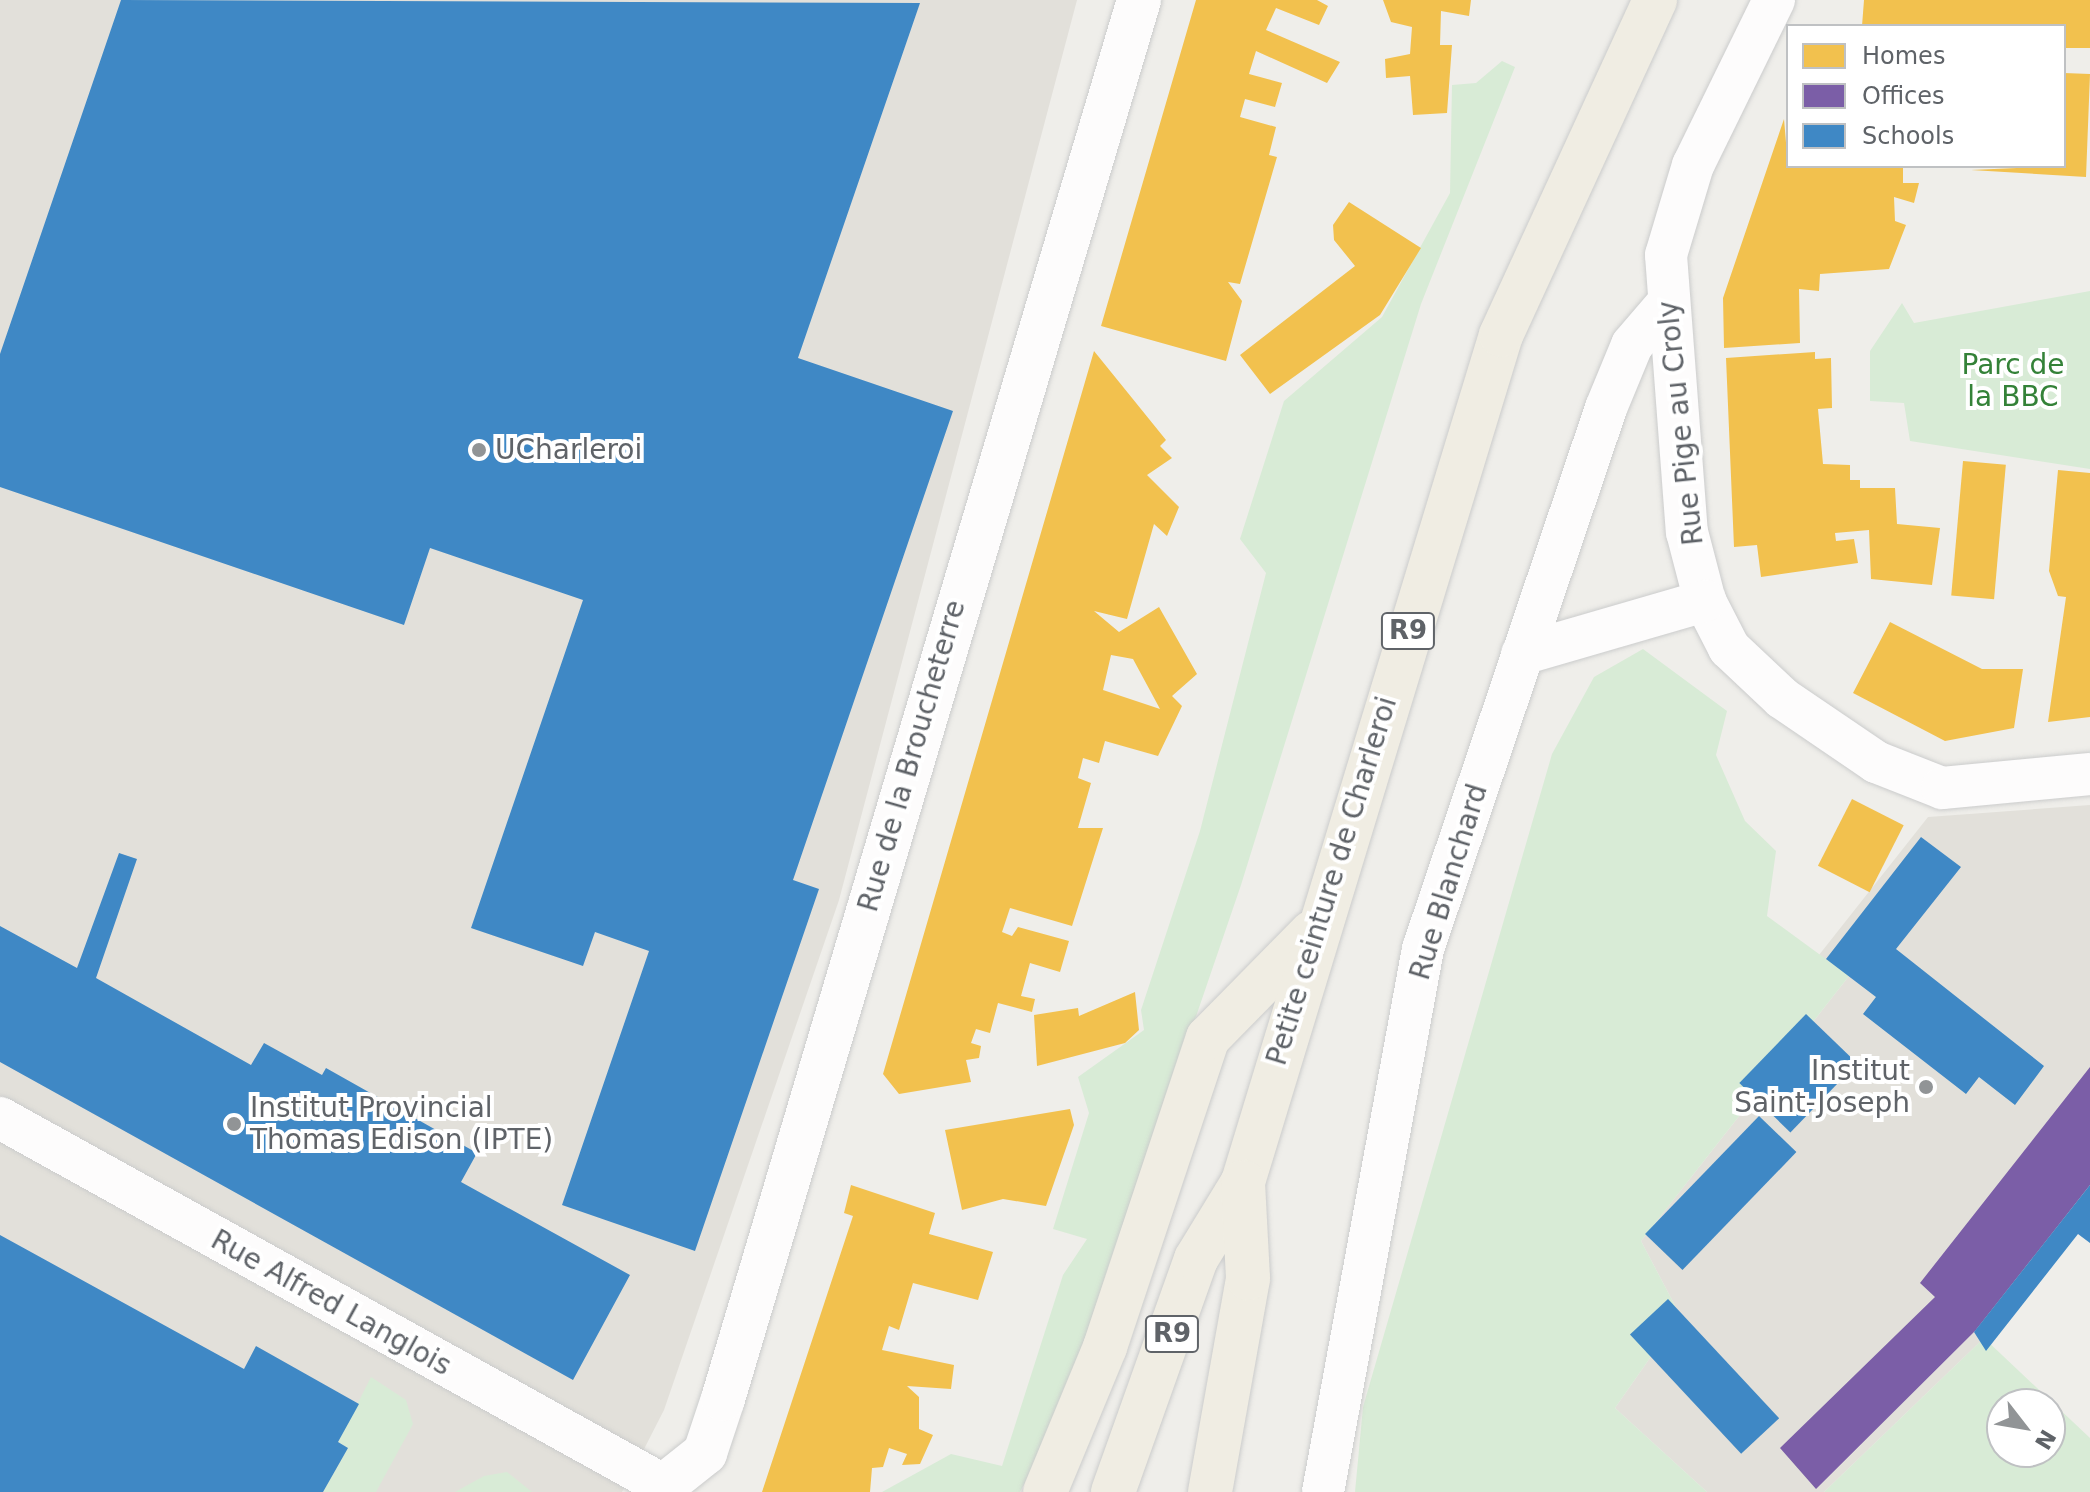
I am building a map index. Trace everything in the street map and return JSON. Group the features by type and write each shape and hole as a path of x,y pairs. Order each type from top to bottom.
{"highway":[{"name":"Petite ceinture de Charleroi","path":"1113,1492 1196,1259 1243,1182 1316,928 1501,335 1655,0"},
{"path":"1045,1492 1105,1347 1208,1038 1316,928"},
{"path":"1210,1492 1248,1278 1243,1182"}],"main road":[{"name":"Rue de la Broucheterre","path":"659,1489 707,1472 1139,0"}],"street":[{"name":"Rue Pige au Croly","path":"1774,0 1693,165 1666,255 1687,532 1705,601 1729,648 1782,698 1876,762 1942,788 2090,774"},
{"name":"Rue Blanchard","path":"1323,1492 1423,949 1611,395 1632,345 1668,303"},
{"path":"1522,654 1705,601"},
{"name":"Rue Alfred Langlois","path":"0,1118 659,1489"}],"shaded area":[{"name":"UCharleroi","path":"0,0 1077,0 839,900 664,1410 622,1492 0,1492"},
{"name":"Institut Saint-Joseph","path":"2090,805 2090,1198 1984,1338 1824,1492 1707,1492 1615,1408 1680,1315 1641,1241 1849,976 1819,955 1928,817"}],"green space":[{"path":"1502,61 1515,67 1421,304 1241,885 1061,1411 1020,1492 882,1492 951,1454 1002,1466 1063,1275 1087,1239 1053,1229 1089,1113 1078,1077 1144,1030 1141,1010 1200,831 1266,573 1240,539 1284,401 1382,317 1450,193 1452,85 1476,83"},
{"name":"Parc de la BBC","path":"2090,291 2090,469 1910,441 1904,403 1870,401 1870,351 1902,303 1914,323"},
{"path":"1643,649 1727,711 1716,755 1745,821 1776,851 1767,916 1849,976 1641,1241 1680,1315 1615,1408 1707,1492 1355,1492 1363,1407 1552,754 1594,677"},
{"path":"1984,1338 2037,1388 1986,1388 1986,1468 2066,1468 2066,1415 2090,1438 2090,1492 1824,1492"},
{"path":"371,1377 406,1400 413,1424 376,1492 323,1492 348,1448 338,1442"},
{"path":"507,1472 532,1492 455,1492 484,1476"}],"building: Homes":[{"path":"1196,0 1317,0 1328,6 1319,25 1276,8 1266,30 1340,62 1327,83 1256,51 1249,74 1282,83 1275,107 1245,99 1240,117 1276,127 1269,155 1277,157 1240,284 1228,282 1242,301 1226,361 1101,326"},
{"path":"1383,0 1471,0 1469,16 1441,11 1440,45 1452,45 1447,113 1413,115 1410,76 1386,78 1385,59 1410,54 1412,27 1391,22"},
{"path":"1864,0 2090,0 2090,48 2066,48 2066,24 1862,24"},
{"path":"2066,73 2090,74 2086,177 1971,170 2066,168"},
{"path":"1784,119 1786,168 1903,168 1903,183 1919,183 1914,203 1894,197 1895,221 1906,225 1889,269 1820,274 1819,291 1799,289 1800,343 1724,348 1723,298"},
{"path":"1349,202 1421,248 1380,315 1270,394 1240,355 1355,266 1334,240 1333,225"},
{"path":"1094,351 1166,440 1160,446 1172,458 1147,475 1179,507 1167,536 1154,524 1127,619 1094,611 1119,632 1159,607 1197,674 1172,696 1182,706 1158,756 1105,741 1099,763 1083,758 1078,778 1091,783 1078,828 1103,828 1072,926 1010,908 1002,932 1012,936 1018,927 1069,941 1060,972 1030,963 1021,996 1035,999 1032,1012 998,1003 990,1033 976,1029 971,1043 981,1046 979,1058 966,1060 971,1082 899,1094 883,1074","holes":["1111,655 1133,659 1160,709 1103,690"]},
{"path":"1815,352 1815,359 1831,358 1832,408 1818,409 1823,464 1850,465 1850,480 1860,480 1860,488 1895,488 1897,524 1940,528 1932,585 1871,579 1869,530 1835,533 1836,541 1854,539 1858,563 1761,577 1757,545 1734,547 1726,358"},
{"path":"1963,461 2006,465 1994,599 1951,595"},
{"path":"2058,470 2090,473 2090,717 2048,722 2066,597 2058,596 2049,571"},
{"path":"1890,622 1982,669 2023,669 2014,728 1945,741 1853,693"},
{"path":"1852,799 1904,825 1870,892 1818,866"},
{"path":"1135,992 1139,1030 1125,1043 1037,1066 1034,1015 1078,1008 1079,1016"},
{"path":"1070,1109 1074,1125 1046,1206 1003,1199 962,1210 945,1130"},
{"path":"851,1185 935,1213 929,1234 993,1252 978,1300 913,1283 899,1330 889,1326 882,1350 954,1365 951,1389 907,1386 919,1397 919,1429 933,1435 920,1464 902,1465 907,1454 889,1448 883,1467 872,1468 870,1492 762,1492 853,1216 844,1213"}],"building: Offices":[{"path":"2090,1067 2090,1185 1975,1331 1816,1489 1780,1448 1935,1297 1920,1283"}],"building: Schools":[{"path":"121,0 920,3 798,358 953,411 793,880 819,889 695,1251 562,1205 649,951 595,932 583,966 471,928 583,600 430,548 404,625 0,487 0,354"},
{"path":"1921,837 1961,867 1896,949 2044,1066 2015,1105 1979,1077 1966,1094 1863,1014 1876,997 1826,959"},
{"name":"Institut Provincial Thomas Edison (IPTE)","path":"119,853 137,859 96,978 251,1065 264,1043 322,1075 326,1068 477,1153 461,1182 630,1275 573,1380 0,1062 0,926 77,968"},
{"path":"1806,1014 1857,1063 1790,1132 1739,1083"},
{"path":"1759,1116 1796,1152 1682,1270 1645,1234"},
{"path":"2090,1185 2090,1243 2078,1234 1986,1351 1974,1332"},
{"path":"0,1235 244,1369 256,1346 359,1404 338,1442 348,1448 323,1492 0,1492"},
{"path":"1668,1299 1779,1418 1741,1454 1630,1334"}],"place":[{"name":"UCharleroi","path":"479,450"},
{"name":"Institut Saint-Joseph","path":"1926,1087"},
{"name":"Institut Provincial Thomas Edison (IPTE)","path":"234,1124"}]}
